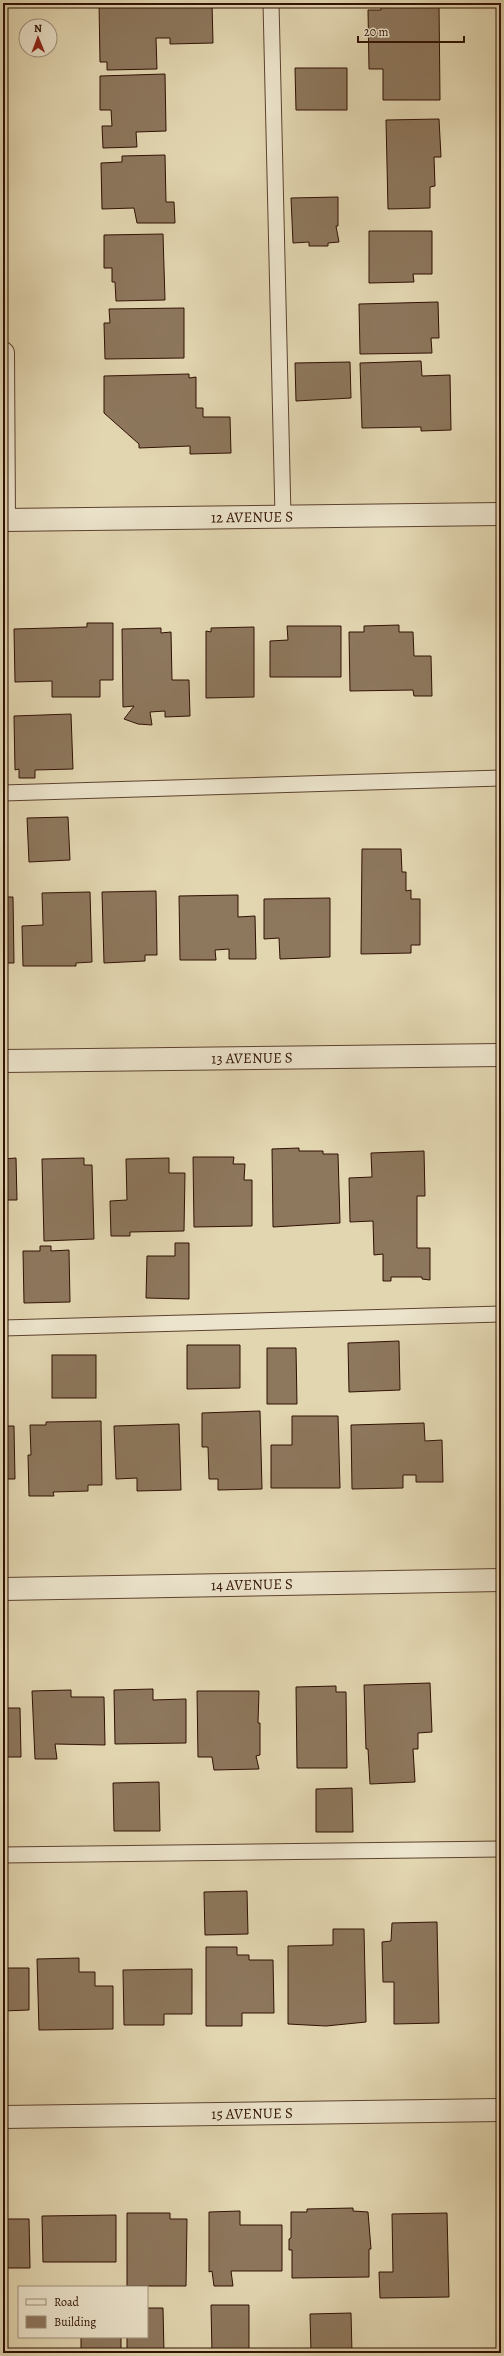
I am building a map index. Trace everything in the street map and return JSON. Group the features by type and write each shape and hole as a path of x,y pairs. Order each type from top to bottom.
{"street":[{"path":"3,353 4,520"},
{"name":"12 AVENUE S","path":"4,520 501,514"},
{"name":"13 AVENUE S","path":"3,1061 501,1055"},
{"name":"14 AVENUE S","path":"3,1589 501,1580"},
{"name":"15 AVENUE S","path":"3,2117 501,2110"}],"lane":[{"path":"271,3 283,516"},
{"path":"3,793 501,778"},
{"path":"3,1328 501,1314"},
{"path":"3,1855 501,1849"}],"building":[{"path":"99,3 212,3 213,43 170,44 170,38 156,38 157,69 107,70 107,62 100,62"},
{"path":"381,3 439,3 440,100 383,100 383,69 369,69 368,10 381,10"},
{"path":"295,68 347,68 347,110 296,110"},
{"path":"165,74 166,131 136,132 137,147 103,148 102,126 112,126 111,110 100,110 100,76"},
{"path":"439,119 441,157 434,157 435,186 430,187 430,208 388,209 386,120"},
{"path":"165,155 166,202 174,202 175,223 137,223 134,208 102,209 101,163 122,162 122,156"},
{"path":"338,197 338,226 336,226 339,242 328,243 328,246 309,246 309,242 293,243 291,198"},
{"path":"369,231 432,231 432,274 413,274 414,282 369,283"},
{"path":"163,234 165,300 116,301 115,282 112,282 112,268 104,268 104,235"},
{"path":"438,302 439,338 431,338 432,353 360,354 359,304"},
{"path":"184,308 184,358 105,359 104,323 110,323 109,309"},
{"path":"421,361 422,376 450,375 451,430 421,431 421,427 362,428 360,363"},
{"path":"350,362 351,398 296,401 295,363"},
{"path":"189,374 189,378 196,377 196,408 203,408 203,417 230,417 231,453 190,454 190,446 139,448 139,444 104,413 104,376"},
{"path":"87,623 113,623 113,680 100,680 100,697 52,697 52,681 15,682 14,629 87,627"},
{"path":"399,625 399,632 413,632 414,656 431,656 432,696 414,696 413,690 350,691 349,632 364,632 364,626"},
{"path":"287,626 341,626 341,677 270,677 270,641 288,640"},
{"path":"254,627 254,697 206,698 206,631 211,632 211,628"},
{"path":"161,628 161,633 171,632 172,680 189,680 190,716 165,717 165,711 150,712 152,725 138,724 124,719 134,706 123,707 122,629"},
{"path":"71,714 73,769 35,770 35,778 19,778 19,769 15,770 14,716"},
{"path":"68,817 70,860 29,862 27,818"},
{"path":"362,849 401,849 402,872 406,872 406,891 411,890 411,899 420,899 420,945 411,945 411,953 361,954"},
{"path":"156,891 157,955 145,955 145,961 104,963 102,892"},
{"path":"90,892 92,962 76,963 76,966 23,966 22,926 43,925 42,893"},
{"path":"238,895 238,917 255,916 256,959 229,959 229,949 215,950 216,960 180,960 179,896"},
{"path":"3,897 13,897 14,963 3,963"},
{"path":"330,898 330,957 280,959 279,938 264,939 264,899"},
{"path":"299,1148 299,1151 323,1151 323,1154 338,1154 340,1223 273,1227 272,1149"},
{"path":"424,1151 425,1196 417,1196 417,1248 430,1248 430,1280 422,1279 422,1277 391,1277 391,1281 383,1281 383,1254 374,1255 373,1221 350,1222 349,1178 372,1177 371,1153"},
{"path":"193,1157 234,1157 233,1164 245,1164 244,1180 252,1180 252,1226 194,1227"},
{"path":"16,1158 17,1200 3,1200 3,1159"},
{"path":"84,1158 84,1165 92,1165 94,1239 44,1241 42,1159"},
{"path":"169,1158 169,1173 185,1173 184,1231 130,1232 130,1236 111,1236 110,1201 127,1200 126,1159"},
{"path":"175,1243 189,1243 189,1299 146,1298 147,1256 175,1256"},
{"path":"40,1246 51,1246 51,1251 69,1250 70,1302 24,1303 23,1251 40,1251"},
{"path":"399,1341 400,1390 349,1392 348,1343"},
{"path":"187,1345 240,1345 240,1388 187,1389"},
{"path":"267,1348 296,1348 297,1404 267,1404"},
{"path":"52,1355 96,1355 96,1398 52,1398"},
{"path":"260,1411 262,1489 218,1490 218,1479 209,1479 208,1447 202,1447 202,1413"},
{"path":"292,1416 338,1416 340,1488 271,1488 271,1445 292,1445"},
{"path":"101,1421 102,1485 88,1485 88,1491 53,1492 54,1496 29,1496 28,1455 31,1455 30,1425 46,1425 46,1422"},
{"path":"424,1423 425,1441 442,1440 443,1482 416,1482 416,1475 403,1475 403,1488 352,1489 351,1425"},
{"path":"179,1424 181,1490 137,1491 137,1478 116,1479 114,1426"},
{"path":"3,1426 14,1426 15,1479 3,1479"},
{"path":"430,1683 432,1732 418,1733 418,1749 413,1749 415,1782 370,1784 368,1749 366,1749 364,1685"},
{"path":"336,1686 336,1692 346,1692 347,1768 297,1768 296,1687"},
{"path":"153,1689 153,1700 186,1699 186,1743 115,1744 114,1690"},
{"path":"71,1690 71,1697 104,1697 105,1745 55,1744 57,1759 35,1759 32,1691"},
{"path":"197,1691 259,1691 258,1723 260,1723 260,1755 256,1756 259,1769 214,1770 212,1757 198,1757"},
{"path":"3,1708 20,1708 21,1757 3,1757"},
{"path":"159,1782 160,1831 114,1831 113,1783"},
{"path":"352,1788 353,1832 316,1832 316,1789"},
{"path":"247,1891 248,1934 205,1935 204,1892"},
{"path":"437,1922 439,2023 394,2024 394,1982 383,1982 382,1942 391,1941 392,1923"},
{"path":"333,1929 364,1929 366,2022 326,2026 288,2024 288,1946 333,1945"},
{"path":"206,1947 237,1947 237,1955 249,1955 249,1960 273,1960 274,2013 242,2013 242,2026 206,2026"},
{"path":"79,1958 79,1972 95,1972 95,1986 113,1986 113,2029 39,2030 37,1959"},
{"path":"3,1968 29,1968 29,2010 3,2011"},
{"path":"192,1969 192,2014 164,2014 164,2025 124,2025 123,1970"},
{"path":"353,2208 353,2211 368,2212 371,2249 369,2249 369,2277 292,2278 292,2250 289,2250 289,2239 291,2238 291,2212 307,2212 307,2209"},
{"path":"240,2211 240,2225 282,2225 282,2271 231,2271 233,2286 214,2286 212,2271 209,2272 209,2212"},
{"path":"127,2213 170,2213 170,2219 187,2219 186,2286 127,2286"},
{"path":"447,2213 449,2297 380,2298 379,2272 393,2272 392,2214"},
{"path":"116,2215 116,2262 43,2262 42,2216"},
{"path":"3,2219 29,2219 30,2268 3,2268"},
{"path":"211,2305 249,2305 249,2353 212,2353"},
{"path":"148,2308 163,2308 164,2353 127,2353 127,2338 148,2338"},
{"path":"351,2313 352,2353 311,2353 310,2314"},
{"path":"81,2338 121,2338 121,2353 81,2353"}]}
